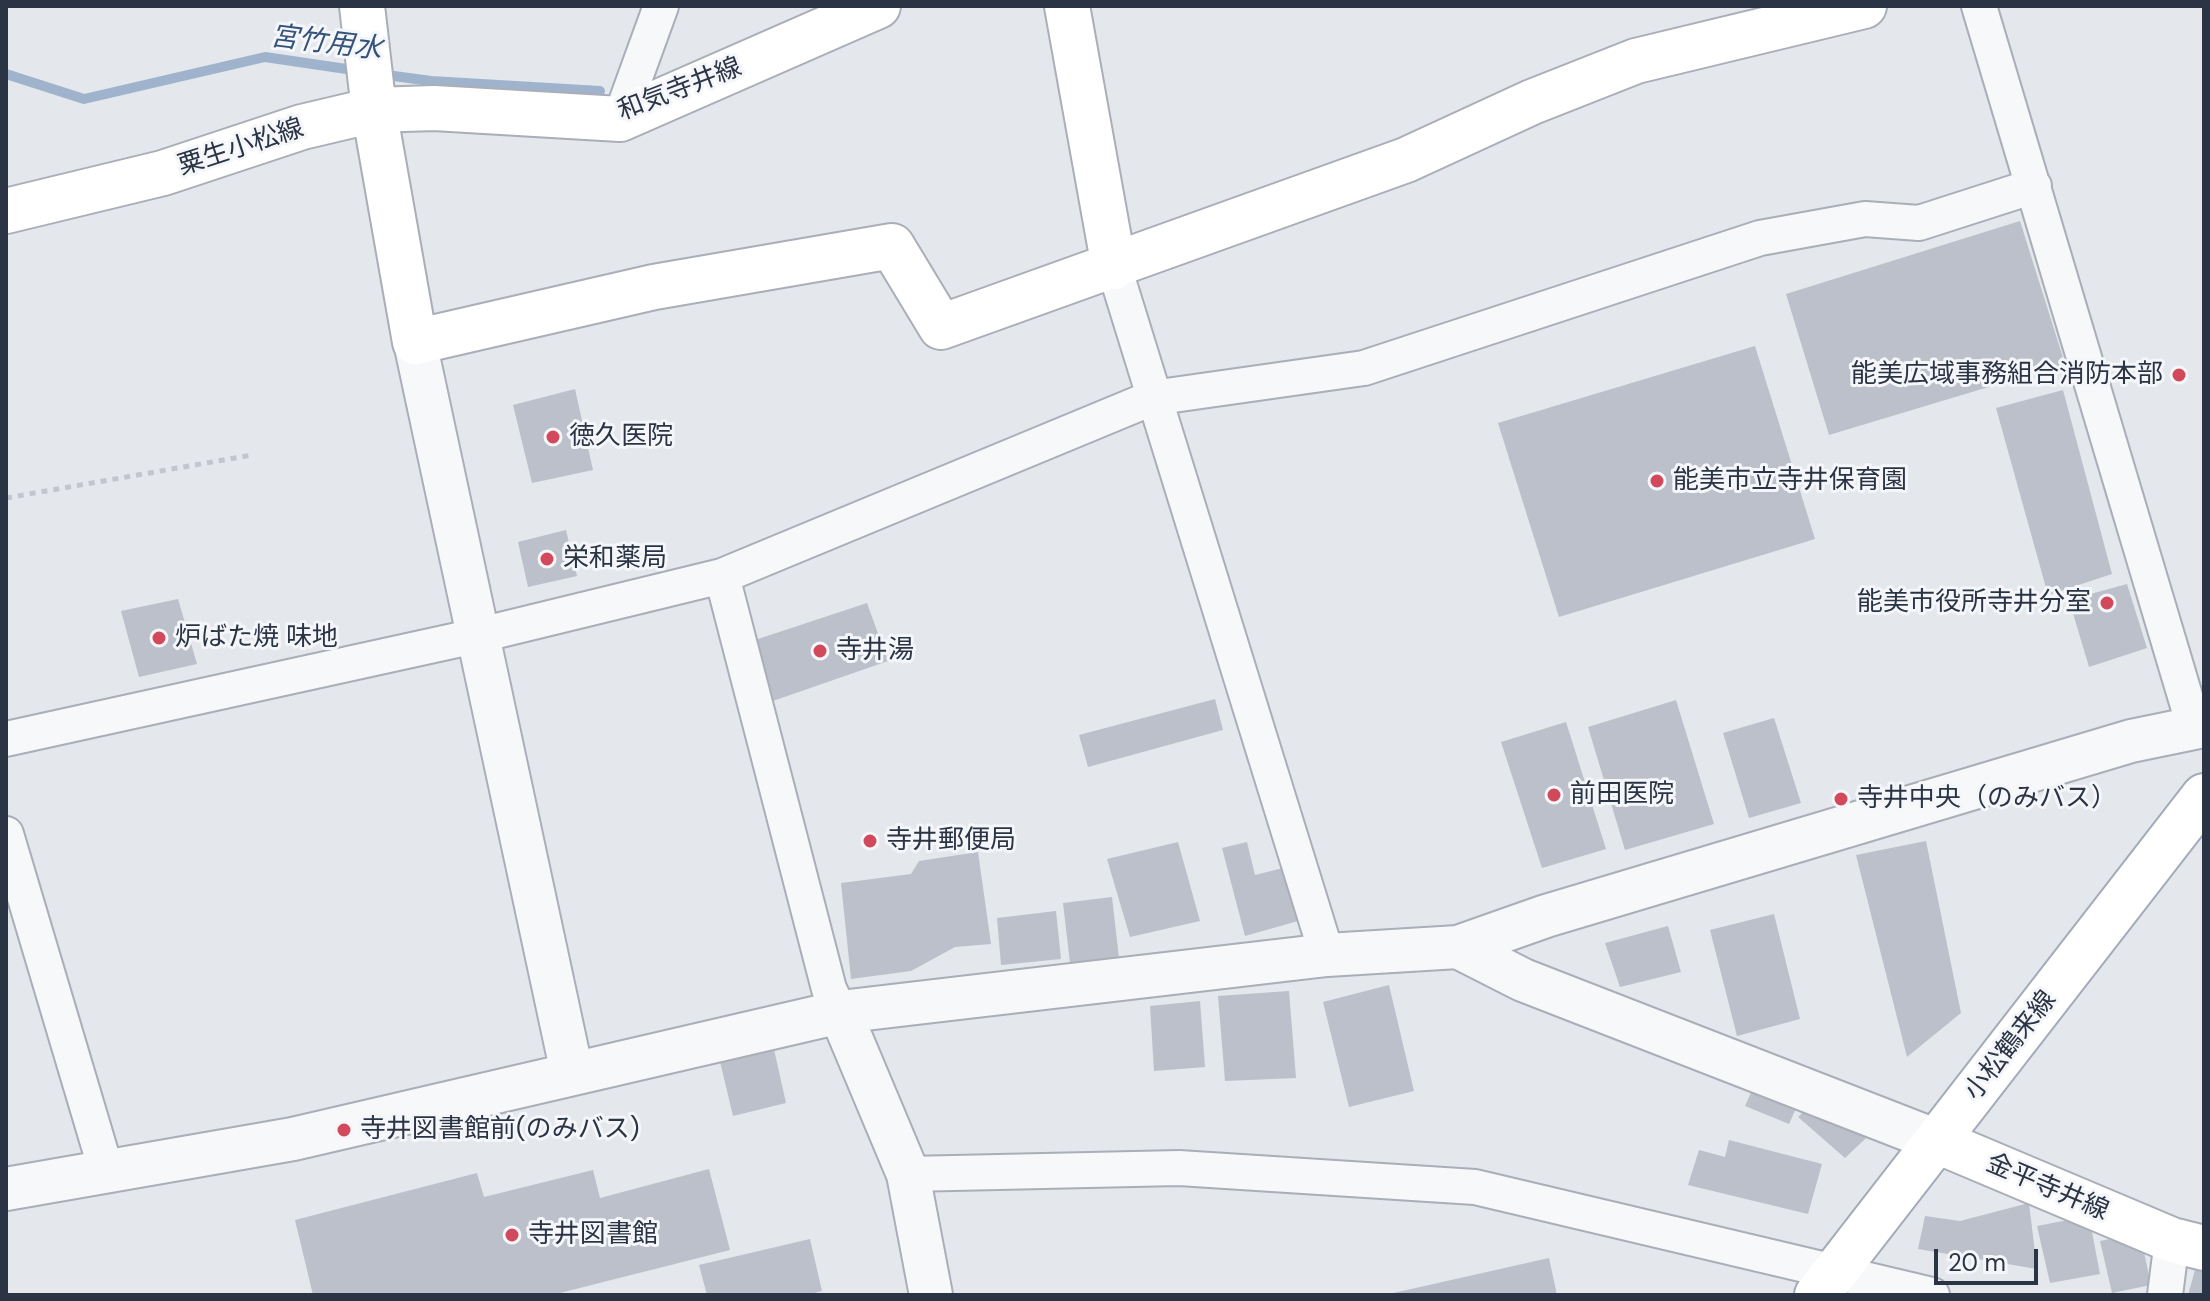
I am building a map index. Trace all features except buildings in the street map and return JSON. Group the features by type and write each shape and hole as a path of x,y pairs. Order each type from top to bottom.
{"main road":[{"path":"362,6 372,85 415,342 654,287 892,246 941,327 1406,160 1532,102 1636,61 1864,6"},
{"name":"和気寺井線","path":"372,85 434,108 620,119 878,6"},
{"path":"1067,6 1114,267"},
{"name":"粟生小松線","path":"6,211 163,173 302,127 372,85"},
{"name":"小松鶴来線","path":"1826,1283 2204,796"},
{"name":"金平寺井線","path":"1937,1141 2188,1244"}],"street":[{"path":"620,119 661,6"},
{"path":"6,1189 293,1139 840,1012 1327,955 1458,947 1546,916 2199,726 1979,6"},
{"path":"6,739 480,635 722,576 1152,398 1364,368 1760,238 1865,219 1919,223 2034,186"},
{"path":"1114,267 1152,398 1327,955"},
{"path":"415,342 572,1073"},
{"path":"722,576 829,989 908,1174 931,1295"},
{"path":"6,834 106,1170"},
{"path":"1458,947 1523,980 1937,1141"},
{"path":"908,1174 1179,1168 1475,1187 1826,1283 1932,1295"},
{"path":"2165,1295 2188,1244"}],"path":[{"path":"6,498 252,455"}],"waterway":[{"name":"宮竹用水","path":"6,74 84,99 265,57 360,71"},
{"name":"宮竹用水","path":"379,74 431,81 600,91"}],"place":[{"name":"能美広域事務組合消防本部","path":"2179,375"},
{"name":"徳久医院","path":"553,437"},
{"name":"能美市立寺井保育園","path":"1657,481"},
{"name":"栄和薬局","path":"547,559"},
{"name":"能美市役所寺井分室","path":"2107,603"},
{"name":"炉ばた焼 味地","path":"159,638"},
{"name":"寺井湯","path":"820,651"},
{"name":"前田医院","path":"1554,795"},
{"name":"寺井中央（のみバス）","path":"1841,799"},
{"name":"寺井郵便局","path":"870,841"},
{"name":"寺井図書館前(のみバス)","path":"344,1130"},
{"name":"寺井図書館","path":"512,1235"}]}
